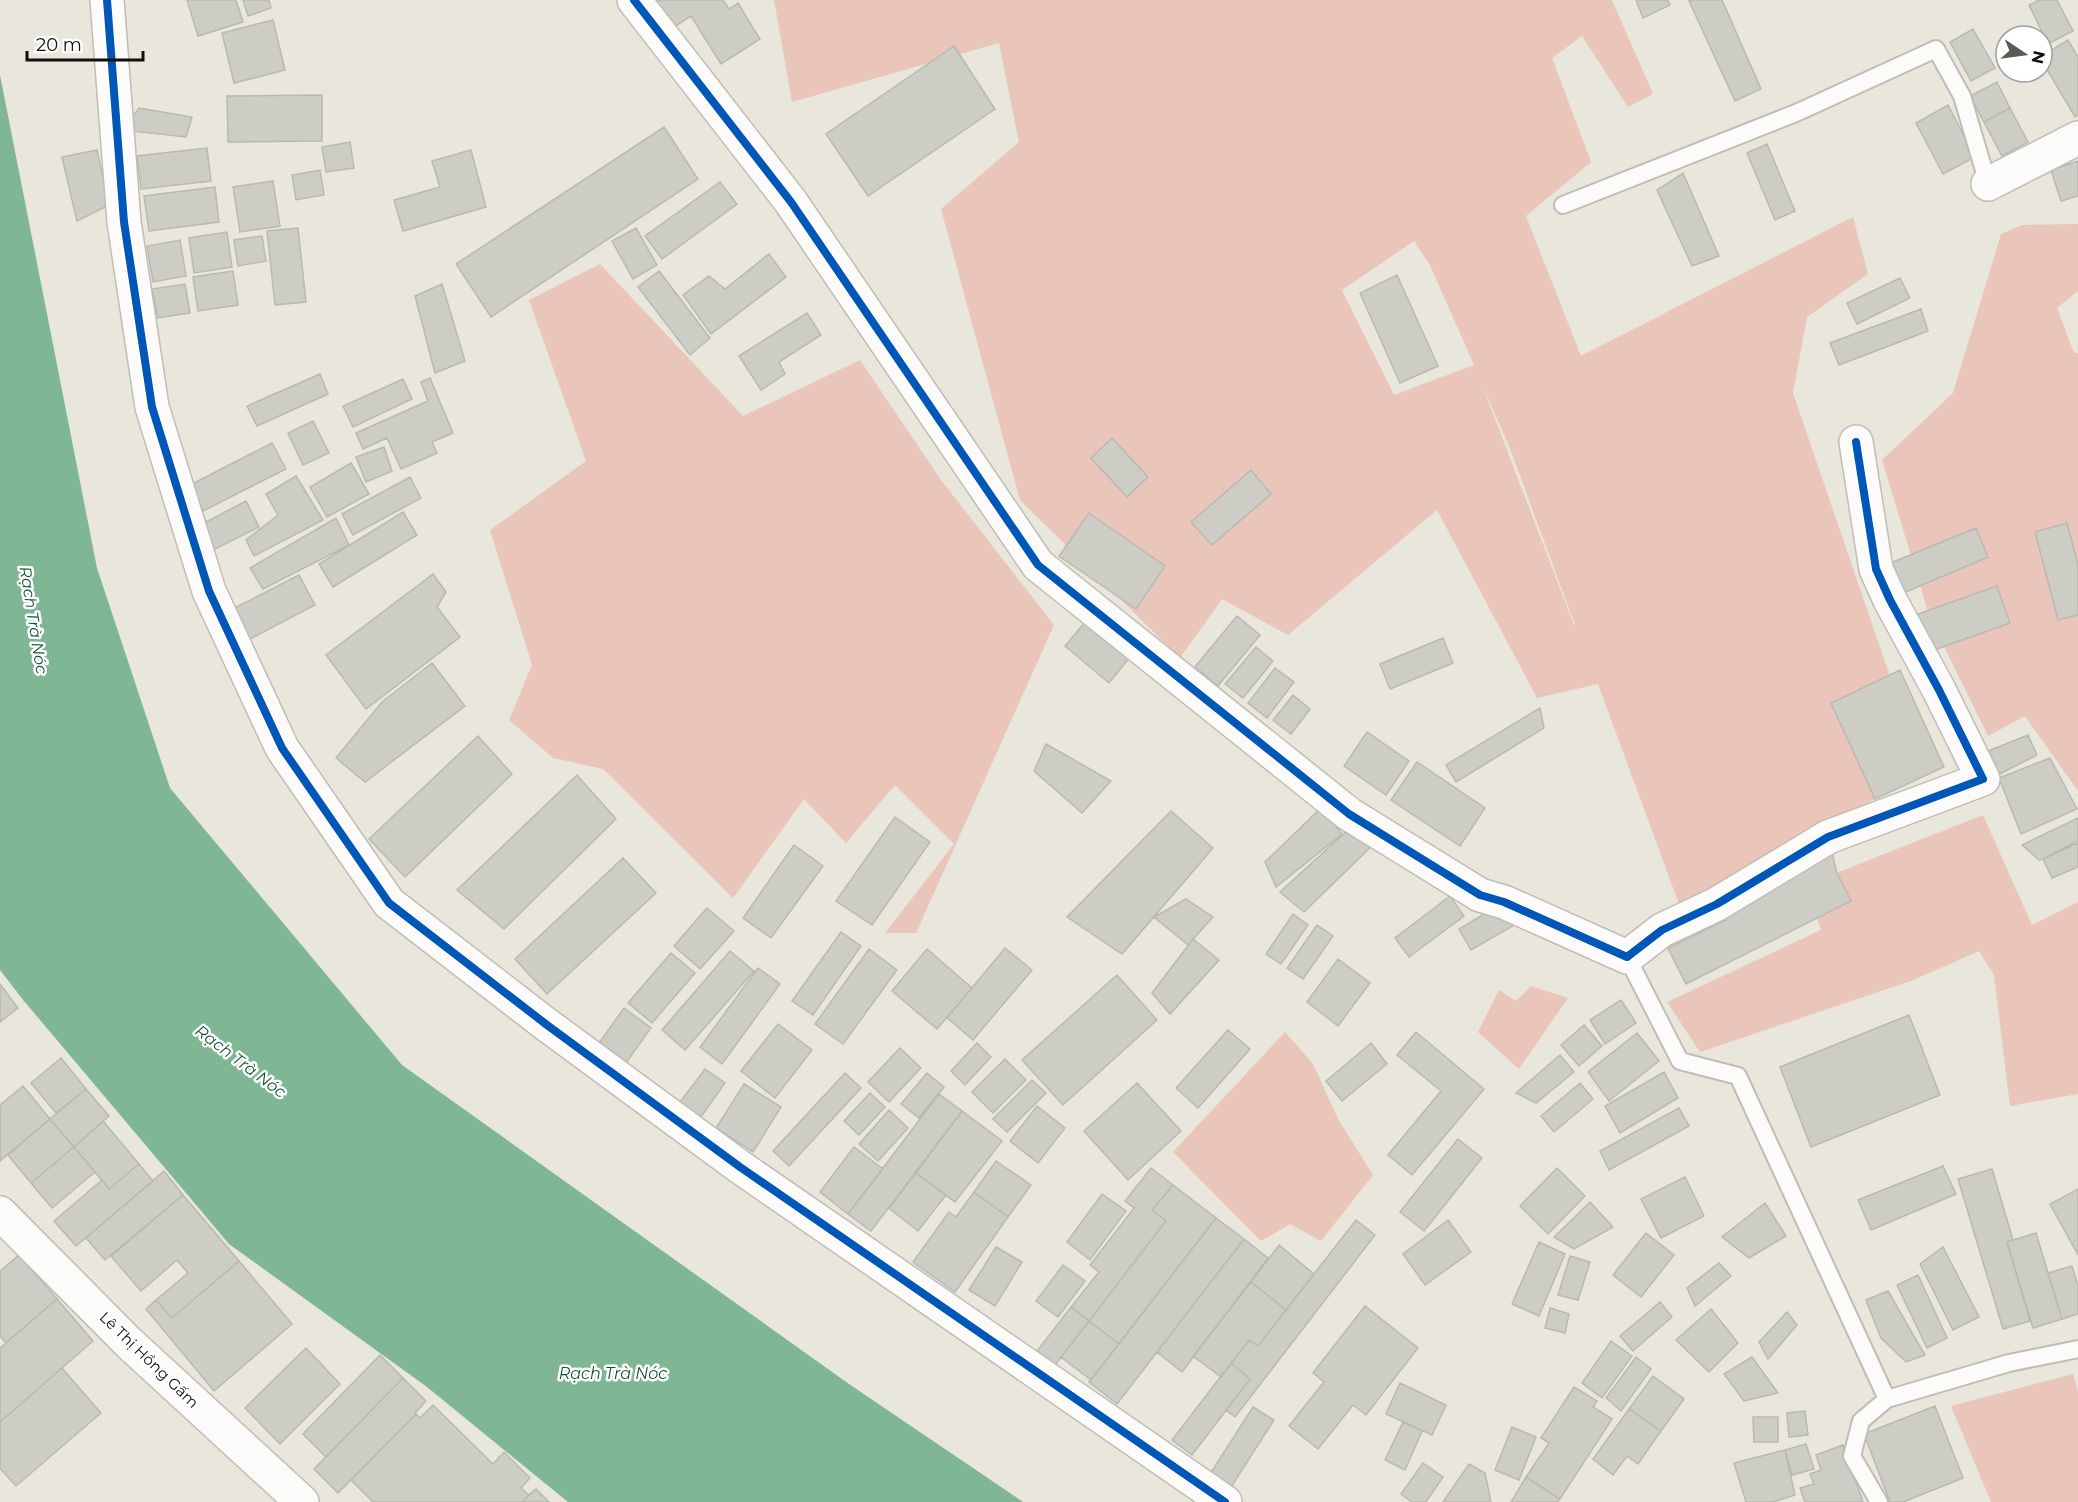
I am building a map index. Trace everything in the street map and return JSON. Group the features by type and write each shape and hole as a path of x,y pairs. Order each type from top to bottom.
{"street":[{"path":"107,0 124,222 152,406 209,591 282,748 389,903 547,1025 740,1167 1225,1502"},
{"path":"634,0 791,202 1038,565 1349,814 1480,895 1504,902 1627,957 1662,930 1717,904 1828,837 1983,779 1876,569 1856,442"},
{"path":"1988,184 2078,138"},
{"name":"Lê Thị Hồng Gấm","path":"0,1214 129,1343 302,1502"}],"lane":[{"path":"1563,205 1796,113 1936,49 1962,96 1988,184"},
{"path":"1627,957 1680,1062 1738,1076 1887,1399"},
{"path":"1879,1502 1852,1456 1861,1421 1887,1399 2009,1363 2078,1349"}],"shaded area":[{"path":"774,0 1612,0 1653,94 1628,107 1582,36 1552,58 1591,162 1526,216 1581,356 1853,217 1868,274 1807,317 1793,393 1924,776 1875,799 1679,904 1598,684 1537,698 1437,510 1288,635 1222,599 1180,658 1020,500 941,209 1019,142 999,43 792,102","holes":["1414,241 1430,265 1474,365 1394,395 1342,290","1482,385 1509,446 1575,625 1574,625"]},
{"path":"2078,224 2078,291 2057,308 2074,353 2078,353 2078,791 2025,716 1988,736 1930,618 1882,460 1953,393 2001,234 2022,225"},
{"path":"600,264 743,416 860,360 941,480 1054,625 916,933 885,933 954,844 895,785 846,843 804,799 733,898 603,769 553,758 509,720 532,665 490,530 586,461 529,300"},
{"path":"1983,815 2032,925 2078,902 2078,1094 2010,1106 1994,975 1979,951 1911,981 1700,1052 1667,1002 1821,930 1806,885"},
{"path":"1531,986 1568,998 1519,1069 1478,1032 1499,990 1516,1001"},
{"path":"1285,1032 1313,1064 1338,1119 1373,1175 1321,1241 1290,1224 1261,1241 1173,1152"},
{"path":"2073,1374 2078,1391 2078,1502 1991,1502 1951,1406"}],"water":[{"name":"Rạch Trà Nóc","path":"0,75 97,568 170,788 402,1065 849,1384 1023,1502 568,1502 427,1387 229,1244 0,970"}],"building":[{"path":"187,0 236,0 243,22 198,36"},
{"path":"243,0 269,0 271,8 248,16"},
{"path":"655,0 723,0 729,9 738,3 760,39 721,64 691,16 672,28"},
{"path":"1636,0 1668,0 1670,5 1643,18"},
{"path":"1722,0 1761,89 1735,101 1689,1"},
{"path":"2039,0 2057,0 2073,31 2054,41 2054,24 2038,24 2029,5"},
{"path":"273,20 285,70 234,83 222,33"},
{"path":"1973,29 1994,69 1971,81 1950,42"},
{"path":"2068,40 2078,57 2078,115 2075,117 2054,81 2054,49"},
{"path":"954,46 995,109 868,196 826,134"},
{"path":"1994,84 1998,84 2010,108 1984,122 1970,96"},
{"path":"322,95 322,141 228,142 227,96"},
{"path":"1948,105 1975,157 1943,174 1916,123"},
{"path":"139,108 192,117 186,137 123,130"},
{"path":"2010,108 2028,142 2002,156 1984,122"},
{"path":"664,127 698,179 491,317 456,264"},
{"path":"350,142 354,168 326,172 322,147"},
{"path":"1767,144 1795,211 1775,220 1747,153"},
{"path":"207,148 211,181 141,189 137,156"},
{"path":"97,150 109,205 77,221 62,157"},
{"path":"471,150 486,207 403,231 394,200 440,187 432,161"},
{"path":"2078,161 2078,196 2061,201 2051,170"},
{"path":"320,170 324,195 296,200 292,175"},
{"path":"1683,173 1719,256 1692,266 1657,190"},
{"path":"273,181 280,226 240,232 233,187"},
{"path":"720,182 737,204 662,259 645,236"},
{"path":"215,187 219,222 149,231 144,196"},
{"path":"298,228 306,302 275,305 267,231"},
{"path":"636,228 657,265 633,279 612,241"},
{"path":"227,232 232,267 194,273 189,238"},
{"path":"262,236 266,261 238,266 234,240"},
{"path":"180,240 186,276 153,282 147,246"},
{"path":"769,254 786,277 711,334 683,295 709,276 725,289"},
{"path":"233,271 238,305 198,311 193,277"},
{"path":"659,271 710,338 690,355 638,287"},
{"path":"1397,275 1438,366 1400,383 1360,293"},
{"path":"1900,278 1910,298 1857,324 1847,303"},
{"path":"185,284 190,313 158,318 152,289"},
{"path":"442,284 465,361 435,373 415,296"},
{"path":"1921,309 1928,331 1839,365 1830,343"},
{"path":"807,313 821,335 779,362 785,374 761,390 739,356"},
{"path":"320,374 328,394 257,426 247,406"},
{"path":"430,378 453,433 432,442 437,453 401,469 387,438 363,449 356,433 428,401 421,382"},
{"path":"403,379 412,399 353,427 343,406"},
{"path":"313,421 329,453 303,465 288,433"},
{"path":"1112,438 1148,477 1127,497 1091,458"},
{"path":"272,443 286,469 203,511 190,485"},
{"path":"384,447 392,471 366,482 356,457"},
{"path":"351,463 369,494 327,517 310,487"},
{"path":"1251,470 1271,494 1212,545 1191,522"},
{"path":"296,476 323,520 254,556 246,540 278,515 266,494"},
{"path":"410,477 421,498 353,535 342,514"},
{"path":"246,501 259,527 195,559 183,534"},
{"path":"403,512 417,535 333,587 319,564"},
{"path":"1089,513 1165,566 1136,609 1059,556"},
{"path":"336,518 349,545 263,589 250,568"},
{"path":"2067,523 2078,565 2078,615 2058,620 2035,532"},
{"path":"1976,528 1988,557 1894,597 1881,567"},
{"path":"433,574 446,592 437,607 460,637 366,709 326,655"},
{"path":"299,575 315,605 231,649 215,618"},
{"path":"1997,586 2010,623 1906,660 1893,623"},
{"path":"1237,616 1260,635 1218,686 1195,667"},
{"path":"1086,621 1130,657 1109,683 1065,646"},
{"path":"1443,638 1453,663 1390,689 1380,664"},
{"path":"1256,647 1273,661 1243,698 1225,684"},
{"path":"432,663 465,706 365,782 336,758 382,702"},
{"path":"1275,668 1294,682 1267,718 1248,703"},
{"path":"1900,670 1944,767 1875,799 1831,703"},
{"path":"1293,695 1310,709 1291,734 1273,720"},
{"path":"1540,708 1544,728 1456,782 1446,765"},
{"path":"1367,732 1409,761 1386,795 1344,766"},
{"path":"2028,735 2037,755 1992,778 1981,754"},
{"path":"478,736 512,774 405,877 369,839"},
{"path":"1046,744 1111,781 1082,813 1034,771"},
{"path":"2050,758 2077,809 2021,834 1999,778"},
{"path":"1417,762 1485,808 1460,846 1391,800"},
{"path":"577,775 616,819 504,929 457,890"},
{"path":"1322,807 1342,834 1276,887 1265,862"},
{"path":"1171,811 1213,848 1122,954 1067,917"},
{"path":"895,817 930,842 872,925 836,901"},
{"path":"2078,818 2078,841 2043,859 2039,860 2022,845"},
{"path":"1359,820 1379,839 1304,912 1280,892"},
{"path":"1828,837 1837,873 1851,901 1686,984 1668,948 1726,920 1717,904"},
{"path":"2078,843 2078,867 2052,878 2043,859"},
{"path":"794,845 823,866 771,938 743,918"},
{"path":"623,858 656,893 547,994 515,959"},
{"path":"1450,896 1464,916 1409,957 1395,938"},
{"path":"1186,899 1213,917 1188,945 1154,917"},
{"path":"1504,902 1516,924 1471,950 1459,929"},
{"path":"707,908 734,931 700,969 674,946"},
{"path":"1293,914 1308,925 1281,964 1266,954"},
{"path":"1317,925 1333,936 1303,979 1287,968"},
{"path":"841,932 861,946 813,1015 792,1001"},
{"path":"1193,939 1219,960 1170,1014 1152,993"},
{"path":"1005,948 1032,970 973,1040 947,1018"},
{"path":"869,949 897,970 843,1044 815,1024"},
{"path":"927,949 972,988 937,1029 892,991"},
{"path":"730,951 754,971 685,1050 662,1030"},
{"path":"671,953 695,973 652,1023 628,1003"},
{"path":"1338,959 1370,983 1338,1026 1307,1002"},
{"path":"758,968 780,984 722,1064 700,1047"},
{"path":"1117,975 1157,1020 1063,1105 1022,1060"},
{"path":"0,984 18,1008 0,1022"},
{"path":"1621,1000 1636,1023 1605,1044 1590,1020"},
{"path":"624,1008 651,1028 626,1063 599,1043"},
{"path":"1909,1015 1940,1095 1811,1147 1780,1067"},
{"path":"778,1024 812,1050 775,1098 741,1071"},
{"path":"1584,1025 1602,1046 1579,1066 1561,1045"},
{"path":"1228,1030 1250,1049 1198,1108 1176,1088"},
{"path":"1416,1032 1484,1089 1412,1175 1388,1155 1441,1091 1397,1055"},
{"path":"1637,1033 1659,1061 1609,1101 1588,1072"},
{"path":"977,1043 991,1057 965,1085 951,1071"},
{"path":"1371,1043 1387,1064 1342,1101 1326,1081"},
{"path":"900,1048 921,1068 889,1102 868,1082"},
{"path":"1560,1055 1574,1072 1536,1103 1516,1093"},
{"path":"61,1058 86,1089 56,1113 31,1083"},
{"path":"1005,1059 1026,1080 993,1113 972,1092"},
{"path":"705,1069 725,1083 698,1121 677,1106"},
{"path":"1664,1072 1678,1098 1620,1133 1605,1106"},
{"path":"845,1073 861,1088 789,1166 773,1151"},
{"path":"927,1073 944,1087 919,1118 901,1104"},
{"path":"1032,1080 1046,1093 1007,1132 993,1119"},
{"path":"1137,1083 1181,1131 1128,1180 1084,1131"},
{"path":"1580,1083 1593,1099 1554,1132 1541,1116"},
{"path":"744,1084 781,1107 753,1152 716,1128"},
{"path":"23,1086 50,1119 0,1161 0,1105"},
{"path":"86,1089 109,1116 74,1147 50,1119"},
{"path":"870,1093 885,1107 859,1135 844,1121"},
{"path":"939,1094 962,1111 871,1231 848,1214"},
{"path":"1037,1106 1065,1128 1038,1163 1010,1141"},
{"path":"1679,1108 1689,1126 1609,1170 1600,1151"},
{"path":"889,1110 908,1128 878,1161 859,1144"},
{"path":"962,1111 1002,1141 955,1202 916,1173"},
{"path":"50,1119 74,1147 31,1183 8,1155"},
{"path":"103,1121 139,1164 109,1189 74,1147"},
{"path":"1458,1139 1482,1158 1424,1231 1400,1212"},
{"path":"74,1147 95,1172 52,1208 31,1183"},
{"path":"854,1147 883,1169 848,1214 820,1192"},
{"path":"996,1161 1031,1185 1008,1217 974,1192"},
{"path":"139,1164 153,1181 76,1246 54,1221 102,1180 109,1189"},
{"path":"1943,1166 1956,1194 1871,1230 1858,1200"},
{"path":"1151,1168 1173,1185 1152,1210 1166,1221 1089,1321 1071,1307 1099,1272 1090,1265 1134,1208 1125,1201"},
{"path":"1557,1168 1585,1196 1548,1234 1520,1206"},
{"path":"1992,1169 2013,1240 2007,1242 2030,1321 2003,1329 1958,1179"},
{"path":"164,1171 183,1195 105,1260 86,1238"},
{"path":"916,1173 946,1195 918,1231 889,1208"},
{"path":"1685,1177 1704,1216 1661,1238 1641,1199"},
{"path":"1173,1185 1216,1218 1119,1344 1089,1321 1166,1221 1152,1210"},
{"path":"2078,1189 2078,1255 2050,1204"},
{"path":"974,1192 1008,1217 955,1292 913,1262 949,1212 956,1217"},
{"path":"1102,1194 1126,1211 1090,1260 1067,1242"},
{"path":"183,1195 239,1261 172,1318 156,1300 188,1273 177,1260 141,1291 111,1256"},
{"path":"1590,1202 1613,1227 1574,1249 1554,1237"},
{"path":"1765,1203 1786,1236 1749,1258 1722,1237"},
{"path":"1216,1218 1244,1239 1117,1404 1089,1382"},
{"path":"1356,1220 1375,1235 1235,1417 1226,1410 1250,1379 1231,1363 1249,1340 1258,1346"},
{"path":"1448,1220 1471,1252 1425,1285 1403,1254"},
{"path":"1646,1233 1674,1255 1641,1297 1613,1275"},
{"path":"2036,1233 2062,1319 2033,1328 2007,1242"},
{"path":"1244,1239 1268,1258 1182,1372 1157,1352"},
{"path":"1539,1242 1565,1254 1539,1316 1512,1304"},
{"path":"1279,1245 1314,1274 1286,1310 1251,1282"},
{"path":"996,1247 1022,1262 995,1306 969,1290"},
{"path":"1943,1247 1979,1317 1953,1330 1920,1264"},
{"path":"19,1255 57,1299 6,1343 0,1336 0,1271"},
{"path":"1570,1256 1590,1262 1578,1300 1558,1295"},
{"path":"239,1261 292,1324 214,1391 146,1309 156,1300 172,1318"},
{"path":"1719,1263 1731,1276 1695,1306 1687,1288"},
{"path":"1063,1265 1085,1281 1058,1317 1036,1301"},
{"path":"2072,1266 2078,1286 2078,1314 2062,1319 2048,1273"},
{"path":"1918,1275 1947,1338 1927,1348 1897,1285"},
{"path":"1251,1282 1286,1310 1258,1346 1249,1340 1221,1377 1193,1356"},
{"path":"1888,1291 1925,1355 1906,1362 1881,1338 1866,1300"},
{"path":"57,1299 93,1341 0,1422 0,1348"},
{"path":"1660,1302 1672,1317 1633,1351 1620,1336"},
{"path":"1365,1306 1418,1348 1366,1415 1353,1405 1318,1449 1289,1426 1324,1382 1313,1373"},
{"path":"1071,1307 1089,1321 1055,1365 1037,1351"},
{"path":"1550,1308 1569,1314 1565,1333 1545,1328"},
{"path":"1711,1309 1738,1343 1709,1372 1676,1340"},
{"path":"1787,1312 1797,1325 1768,1359 1759,1342"},
{"path":"1089,1321 1119,1344 1091,1380 1061,1357"},
{"path":"1611,1341 1632,1356 1602,1398 1582,1383"},
{"path":"306,1348 340,1384 280,1444 245,1408"},
{"path":"380,1355 403,1378 326,1457 303,1434"},
{"path":"1636,1357 1651,1369 1621,1411 1606,1398"},
{"path":"1752,1357 1778,1393 1744,1401 1724,1374"},
{"path":"1231,1363 1250,1379 1192,1455 1172,1440"},
{"path":"62,1368 101,1413 16,1486 0,1468 0,1422"},
{"path":"1653,1376 1684,1399 1661,1431 1629,1409"},
{"path":"403,1378 426,1401 338,1493 314,1469"},
{"path":"1400,1383 1446,1405 1432,1435 1386,1414"},
{"path":"1574,1387 1597,1401 1593,1407 1612,1419 1560,1499 1526,1477 1549,1443 1541,1438"},
{"path":"433,1405 493,1464 504,1452 530,1478 521,1488 529,1495 522,1502 373,1502 351,1480 416,1414 420,1418"},
{"path":"1935,1406 1963,1478 1903,1502 1890,1502 1864,1434"},
{"path":"1253,1407 1274,1420 1231,1487 1210,1474"},
{"path":"1629,1409 1661,1431 1638,1464 1627,1456 1613,1475 1593,1459"},
{"path":"1805,1411 1808,1435 1789,1437 1787,1413"},
{"path":"1753,1417 1778,1417 1778,1442 1754,1442"},
{"path":"1403,1422 1422,1431 1405,1470 1385,1460"},
{"path":"1512,1427 1536,1437 1519,1480 1495,1470"},
{"path":"1806,1444 1814,1469 1792,1475 1785,1450"},
{"path":"1843,1445 1863,1502 1805,1502 1800,1488 1814,1484 1810,1474 1821,1470 1816,1455"},
{"path":"1785,1450 1795,1495 1773,1502 1746,1502 1734,1463"},
{"path":"1423,1463 1443,1477 1426,1502 1412,1502 1401,1494"},
{"path":"1469,1464 1485,1473 1491,1502 1443,1502"},
{"path":"1526,1477 1560,1499 1558,1502 1511,1502"},
{"path":"536,1489 549,1502 522,1502 529,1495"}],"cycle path":[{"path":"107,0 124,222 152,407 209,591 282,748 389,903 547,1025 740,1167 1225,1502"},
{"path":"634,0 791,202 1038,565 1349,814 1480,895 1504,902 1627,957 1662,930 1717,904 1828,837 1983,779 1876,569 1856,442"}]}
